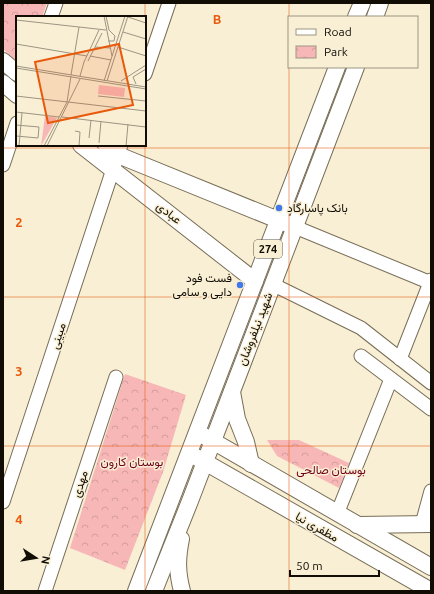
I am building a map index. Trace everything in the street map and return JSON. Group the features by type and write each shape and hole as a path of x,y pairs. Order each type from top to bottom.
{"main road":[{"path":"356,16 362,3"},
{"path":"375,16 380,3"},
{"path":"3,61 16,72"},
{"name":"شهید نیلفروشان","path":"136,591 337,68"},
{"name":"شهید نیلفروشان","path":"154,591 213,442 356,68"},
{"path":"3,83 16,94"},
{"name":"عبادی","path":"85,146 115,154 295,227"},
{"name":"عبادی","path":"115,154 256,281"},
{"path":"232,392 237,419 246,442 251,464"},
{"name":"مظفری نیا","path":"197,431 305,496 431,568"},
{"name":"مظفری نیا","path":"189,454 294,514 410,586 431,591"},
{"path":"294,514 294,504 297,497 305,496"},
{"path":"182,591 178,573 178,554 190,501"},
{"path":"356,525 428,526"}],"street":[{"path":"52,16 56,3"},
{"path":"146,71 169,3"},
{"path":"3,165 16,126"},
{"name":"مبینی","path":"3,502 115,154"},
{"path":"295,227 431,282 400,359"},
{"path":"272,284 361,328 431,383"},
{"path":"361,356 431,409"},
{"name":"مهدی","path":"45,591 116,377"},
{"path":"338,514 391,379"},
{"path":"428,526 431,491"}],"green space":[{"path":"3,3 47,3 42,16 16,16 16,60 3,49"},
{"name":"بوستان کارون","path":"125,374 186,395 163,472 125,570 70,548"},
{"name":"بوستان صالحی","path":"267,440 299,440 349,463 339,488 277,456"}],"place":[{"name":"بانک پاسارگاد","path":"279,208"},
{"name":"فست فود دایی و سامی","path":"240,285"}]}
